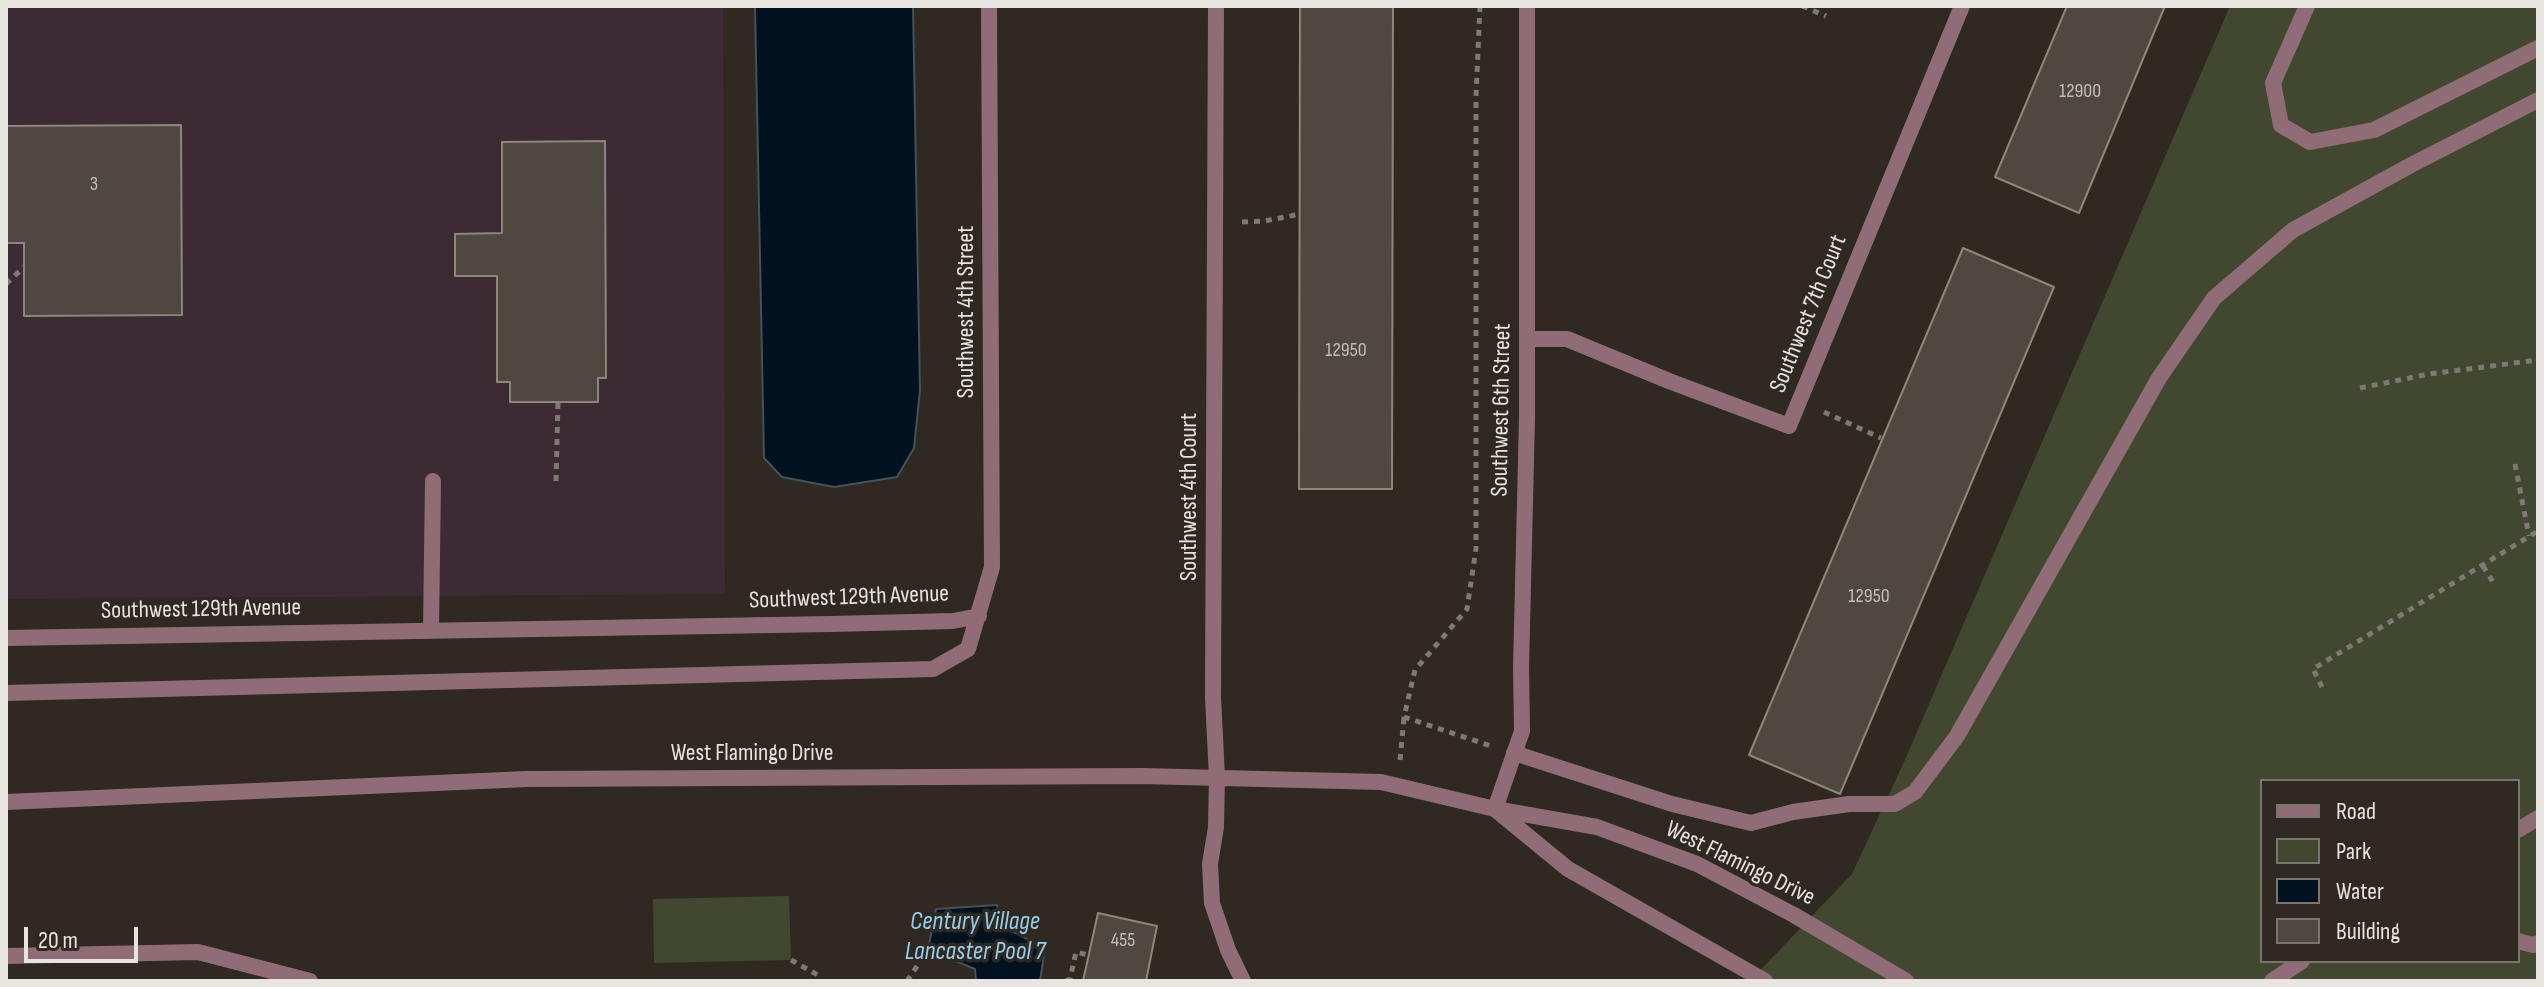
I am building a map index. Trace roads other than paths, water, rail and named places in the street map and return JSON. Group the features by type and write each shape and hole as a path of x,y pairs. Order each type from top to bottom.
{"street":[{"name":"Southwest 4th Street","path":"979,616 992,567 989,6"},
{"name":"Southwest 4th Court","path":"1216,6 1213,697 1217,777 1216,827 1210,864 1212,903 1228,950 1243,981"},
{"name":"Southwest 6th Street","path":"1495,809 1522,731 1527,6"},
{"name":"Southwest 7th Court","path":"1527,339 1567,339 1789,426 1962,6"},
{"path":"2307,6 2273,83 2281,125 2310,142 2374,130 2538,48"},
{"path":"1514,753 1672,804 1751,823 1793,812 1849,804 1895,804 1915,792 1957,736 2159,378 2214,298 2293,230 2538,100"},
{"path":"431,630 433,481"},
{"name":"Southwest 129th Avenue","path":"6,638 922,622 979,616 968,649 933,669 6,693"},
{"name":"West Flamingo Drive","path":"6,802 527,779 1217,777 1381,782 1495,809 1597,827 1697,864 1794,915 1906,981"},
{"name":"West Flamingo Drive","path":"1495,809 1568,869 1765,981"},
{"path":"2520,829 2538,818"},
{"path":"6,956 198,952 310,981"},
{"path":"2272,981 2299,963"}],"water":[{"path":"755,6 913,6 920,390 914,448 897,477 834,487 782,477 764,458"},
{"name":"Century Village Lancaster Pool 7","path":"997,905 1004,927 1045,948 1040,981 976,981 975,969 928,950 936,909"}]}
